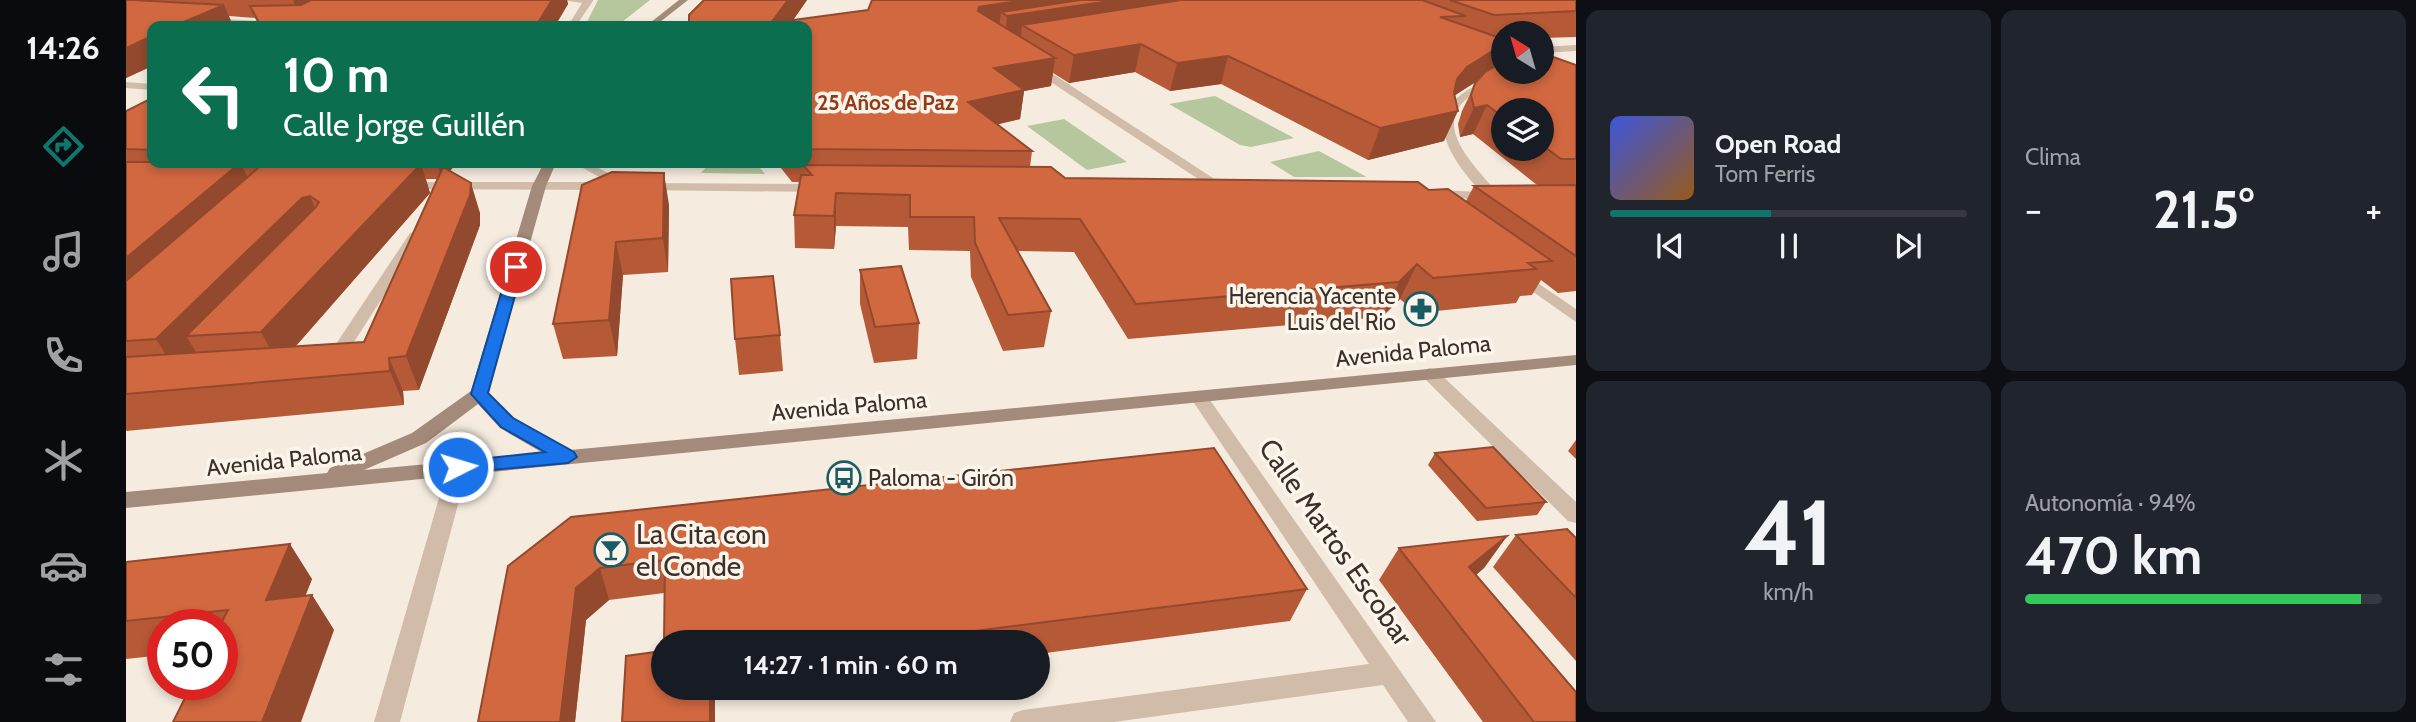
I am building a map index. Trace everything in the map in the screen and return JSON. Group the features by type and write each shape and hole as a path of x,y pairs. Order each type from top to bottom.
{"main road":[{"path":"657,21 684,0"},
{"path":"320,481 419,438 479,394 540,186 548,168"},
{"name":"Avenida Paloma","path":"126,500 1576,360"},
{"path":"479,394 507,422 568,457"}],"street":[{"path":"566,0 589,0"},
{"path":"575,21 589,0"},
{"path":"194,20 213,21"},
{"path":"1554,49 1576,48"},
{"path":"1020,57 1232,191 1199,190"},
{"path":"1423,201 1500,196 1470,174 1446,128 1448,110 1460,96 1491,81"},
{"path":"126,85 147,87"},
{"path":"590,168 628,187"},
{"path":"393,186 835,188"},
{"path":"321,371 415,236"},
{"path":"1506,265 1576,317"},
{"path":"1430,374 1576,514"},
{"name":"Calle Martos Escobar","path":"1199,397 1423,722"},
{"path":"387,722 458,467"},
{"path":"1023,722 1056,720 1390,673"}],"green space":[{"path":"598,0 650,0 623,21 588,21"},
{"path":"1215,96 1294,138 1251,147 1240,145 1169,104"},
{"path":"1064,119 1127,162 1087,170 1027,126"},
{"path":"1319,151 1366,177 1294,177 1270,162"},
{"path":"706,168 760,168 765,174 701,173"}],"building":[{"path":"126,0 224,5 186,21 147,21 147,38 126,48"},
{"path":"311,0 552,0 539,21 258,21 250,6 301,5"},
{"path":"704,0 788,0 772,21 689,21 689,15"},
{"path":"872,0 1025,0 979,7 978,11 1055,58 994,68 1024,90 968,102 1032,151 812,149 812,21 786,21 868,10"},
{"path":"1080,0 1117,0 1007,16 1001,12"},
{"path":"1181,0 1422,0 1466,16 1440,17 1491,35 1491,52 1467,67 1457,79 1454,93 1458,111 1380,128 1228,56 1177,63 1141,44 1074,55 1022,25"},
{"path":"1450,0 1576,0 1576,11 1494,15"},
{"path":"1554,57 1576,65 1576,159 1561,159 1554,154 1554,98 1491,98 1491,108 1487,105 1474,108 1471,95 1475,83 1491,69 1491,84 1554,84"},
{"path":"147,100 147,150 126,149 126,111"},
{"path":"126,162 147,162 147,168 234,168 126,258"},
{"path":"812,165 1051,167 1065,178 1418,182 1429,190 1448,189 1552,261 1528,263 1536,269 1433,278 1417,264 1399,282 1136,304 1080,219 999,218 1051,311 1008,315 975,243 974,217 910,217 910,195 836,193 834,216 794,215 801,175 812,175 806,168 812,168"},
{"path":"258,168 417,168 261,332 186,336 316,207 319,202 310,196 302,198 156,339 126,341 126,281"},
{"path":"445,168 471,183 470,195 406,356 389,358 390,371 126,394 126,357 364,342"},
{"path":"612,172 664,173 663,238 616,242 609,320 553,324 582,185"},
{"path":"1576,185 1576,256 1474,186"},
{"path":"901,266 919,323 875,327 860,270"},
{"path":"773,276 780,335 735,339 731,279"},
{"path":"1493,447 1546,502 1486,508 1435,453"},
{"path":"1214,448 1307,589 983,630 664,630 665,560 600,568 576,588 560,722 478,722 508,566 571,517"},
{"path":"1567,529 1576,538 1576,598 1516,535"},
{"path":"1507,536 1469,567 1576,692 1576,722 1534,722 1399,548"},
{"path":"290,544 266,600 312,595 262,722 173,722 184,700 238,700 238,609 147,609 147,619 126,621 126,562"},
{"path":"651,653 651,700 710,700 710,722 622,722 626,656"}],"place":[{"name":"Herencia Yacente Luis del Rio","path":"1421,309"},
{"name":"Paloma - Girón","path":"844,478"},
{"name":"La Cita con el Conde","path":"611,550"}],"district":[{"name":"25 Años de Paz","path":"886,102"}],"route":[{"path":"458,467 568,457 507,422 479,394 516,267"}]}
